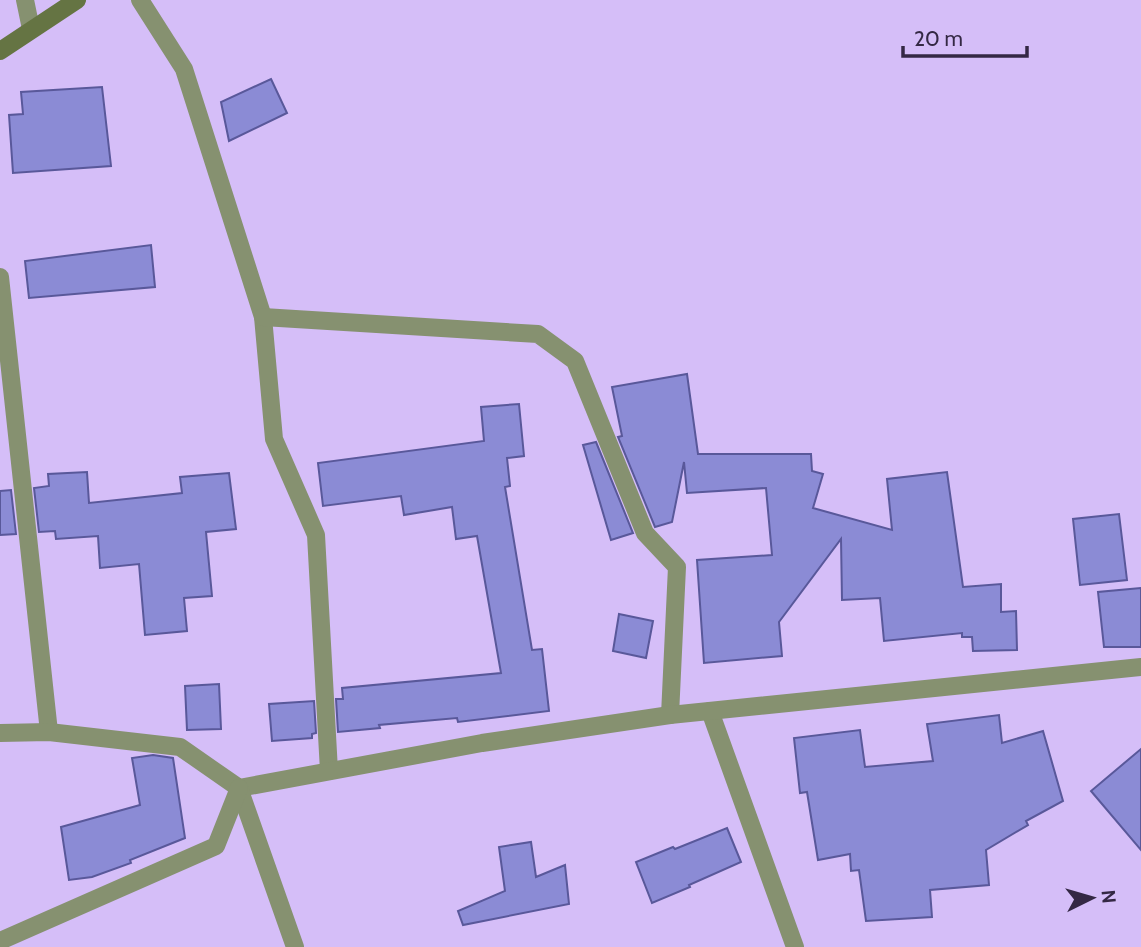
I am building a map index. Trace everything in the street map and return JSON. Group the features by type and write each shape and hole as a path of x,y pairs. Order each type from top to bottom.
{"street":[{"path":"25,0 31,29"},
{"path":"0,51 77,0"},
{"path":"140,0 184,69 263,317 274,439 316,535 329,771"},
{"path":"0,277 49,732"},
{"path":"263,317 538,334 575,361 645,533 677,567 670,715"},
{"path":"239,788 482,743 670,715 1141,667"},
{"path":"710,711 795,947"},
{"path":"0,733 49,732 180,747 239,788 295,947"},
{"path":"0,941 216,846 239,788"}],"building":[{"path":"271,79 287,113 229,141 221,102"},
{"path":"102,87 111,166 13,173 9,115 23,114 21,92"},
{"path":"151,245 155,287 29,298 25,261"},
{"path":"687,374 698,454 811,454 812,471 823,474 813,508 892,530 887,479 947,472 963,587 1001,584 1001,612 1016,611 1017,650 973,651 972,637 962,637 962,633 884,641 880,598 842,600 841,539 779,622 782,656 704,663 697,560 772,555 766,488 687,493 684,462 672,522 655,527 618,437 622,436 612,387"},
{"path":"519,404 524,456 507,458 510,486 505,487 532,650 542,649 549,711 458,722 457,718 379,725 380,728 338,732 336,699 343,699 342,688 501,673 477,536 456,539 452,507 404,515 401,496 323,506 318,463 484,441 481,407"},
{"path":"596,442 633,533 611,540 583,445"},
{"path":"87,472 89,503 182,493 180,477 229,473 236,529 206,532 212,596 184,598 187,631 145,635 139,564 100,568 98,536 56,539 55,531 39,532 34,488 49,486 48,474"},
{"path":"11,490 16,534 0,535 0,491"},
{"path":"1119,514 1127,580 1080,585 1073,519"},
{"path":"1141,588 1141,647 1104,647 1098,592"},
{"path":"619,614 653,621 646,658 613,651"},
{"path":"219,684 221,729 187,730 185,686"},
{"path":"314,701 316,733 312,734 312,738 272,741 269,704"},
{"path":"999,715 1002,743 1043,731 1063,801 1026,821 1028,825 986,850 989,885 930,890 932,917 866,921 859,870 851,871 850,854 818,860 807,792 800,793 794,738 860,730 865,767 933,761 927,724"},
{"path":"1141,749 1141,850 1091,791"},
{"path":"153,755 173,758 185,838 130,860 131,863 92,877 69,880 61,827 140,805 132,758"},
{"path":"727,828 741,862 652,903 636,862"},
{"path":"531,842 536,877 565,865 569,904 463,925 458,911 505,891 499,847"}]}
